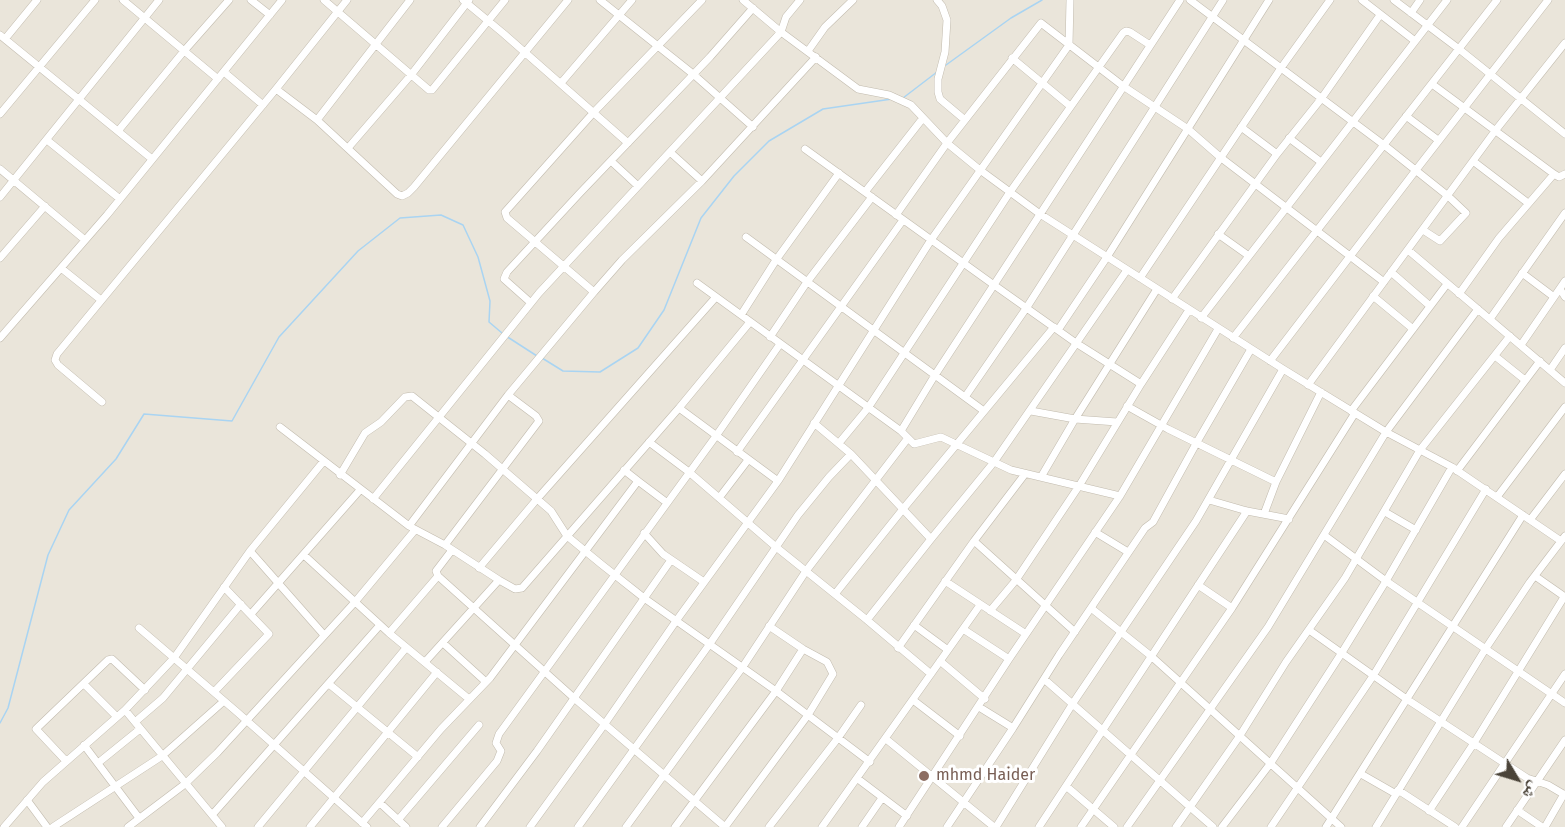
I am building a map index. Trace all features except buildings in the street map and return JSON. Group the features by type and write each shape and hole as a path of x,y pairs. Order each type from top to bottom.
{"street":[{"path":"37,0 3,37 152,159"},
{"path":"0,114 3,105 39,67 95,0"},
{"path":"123,0 218,79"},
{"path":"0,197 159,0"},
{"path":"118,131 229,0"},
{"path":"251,0 270,15"},
{"path":"0,338 120,199 282,0"},
{"path":"324,0 429,90 432,90 505,0"},
{"path":"102,402 58,365 55,357 347,0"},
{"path":"317,120 410,0"},
{"path":"276,89 317,120 397,194 402,196 408,194 568,0"},
{"path":"600,0 693,74 753,127"},
{"path":"561,83 632,0"},
{"path":"594,292 507,218 505,212 594,112 702,0"},
{"path":"743,0 781,32 858,89 880,92 911,105 947,143 1040,214 1270,362 1386,432 1455,469 1526,518 1563,538 1534,576 1486,648 1376,827"},
{"path":"373,499 531,303 781,32 786,17 800,0"},
{"path":"808,51 825,27 853,0"},
{"path":"936,0 942,6 947,20 945,52 938,79 938,92 940,99 965,120"},
{"path":"530,827 778,482 931,240 1069,45 1070,0"},
{"path":"901,431 935,375 1180,0"},
{"path":"1190,0 1384,145 1464,211 1465,215 1440,242 1423,230"},
{"path":"965,397 1027,308 1223,0"},
{"path":"835,594 957,443 1056,329 1107,257 1269,0"},
{"path":"1140,278 1220,157 1330,0"},
{"path":"1394,0 1491,73 1565,134"},
{"path":"1411,13 1420,0"},
{"path":"1202,318 1447,0"},
{"path":"1233,339 1497,0"},
{"path":"1270,362 1438,140 1548,0"},
{"path":"348,148 411,75 466,1 628,143"},
{"path":"1364,1 1416,41"},
{"path":"531,303 507,282 504,276 753,8"},
{"path":"1172,299 1276,154 1321,99 1380,15"},
{"path":"737,452 900,218 947,143 1012,57 1041,23 1124,86 1188,129 1220,157 1384,282"},
{"path":"839,443 868,408 1010,192 1126,31 1150,45"},
{"path":"1308,385 1495,131 1565,43"},
{"path":"128,827 185,784 247,721 355,602 412,528 471,443 508,395 594,292 622,260 702,181 816,57"},
{"path":"1012,57 1070,106"},
{"path":"224,72 263,105"},
{"path":"1432,84 1554,174 1560,177 1565,174"},
{"path":"1406,116 1438,140"},
{"path":"865,192 923,118"},
{"path":"1241,127 1276,154"},
{"path":"1289,138 1321,162"},
{"path":"47,140 120,199"},
{"path":"805,149 1076,343 1141,384"},
{"path":"670,152 702,181"},
{"path":"611,161 638,186"},
{"path":"1473,161 1528,203"},
{"path":"0,169 85,240"},
{"path":"741,315 776,260 839,173"},
{"path":"1459,294 1494,245 1554,174"},
{"path":"770,337 807,282 872,197"},
{"path":"0,258 45,206"},
{"path":"1490,320 1565,213"},
{"path":"1218,234 1249,256"},
{"path":"746,237 984,411"},
{"path":"1408,250 1565,382"},
{"path":"61,268 101,300"},
{"path":"867,620 994,462 1127,270"},
{"path":"1391,272 1430,306"},
{"path":"1522,273 1554,297"},
{"path":"1521,345 1565,281"},
{"path":"697,283 901,431 914,444 941,437 1025,474 1120,496"},
{"path":"1081,827 1232,608 1353,412 1447,284"},
{"path":"1041,477 1157,289"},
{"path":"1560,290 1565,297"},
{"path":"1373,296 1413,329"},
{"path":"479,568 716,297"},
{"path":"1127,827 1263,635 1386,432 1478,309"},
{"path":"990,611 1016,579 1079,486 1189,310"},
{"path":"280,427 412,528 515,590 522,588 679,408 750,322"},
{"path":"899,827 985,699 1009,659 1120,496 1218,329"},
{"path":"1176,827 1239,737 1278,674 1357,559 1420,450 1510,336"},
{"path":"442,827 497,761 501,751 496,739 780,344"},
{"path":"1550,370 1565,348"},
{"path":"947,827 1144,528 1153,522 1251,350"},
{"path":"1495,356 1525,380"},
{"path":"1222,827 1270,764 1455,469 1540,361"},
{"path":"886,739 995,827 1073,703 1209,500 1283,369"},
{"path":"1264,514 1276,482 1321,392"},
{"path":"508,395 536,416 539,421 448,548 436,573 543,672 725,827 808,715 833,674 826,662 769,626"},
{"path":"340,474 362,436 381,422 405,398 412,396 503,469 553,513 567,536 585,551 644,598 776,691 870,762"},
{"path":"1127,406 1162,426 1276,482"},
{"path":"1497,497 1565,407"},
{"path":"679,408 778,482"},
{"path":"1031,411 1075,419 1117,422"},
{"path":"814,423 851,454 931,539"},
{"path":"626,827 742,668 806,571 908,438"},
{"path":"649,442 689,472 748,524 930,674"},
{"path":"579,827 776,547 817,491 851,454"},
{"path":"719,498 748,460"},
{"path":"4,827 66,761 125,710 174,658 250,551 323,462"},
{"path":"624,470 666,502"},
{"path":"898,648 1025,474"},
{"path":"1326,827 1408,700 1453,625 1526,518 1565,474"},
{"path":"139,628 364,825 418,757 515,647 638,481"},
{"path":"1271,827 1373,676 1486,489"},
{"path":"251,614 305,556 360,490"},
{"path":"1209,500 1247,511 1289,519"},
{"path":"1039,827 1247,511"},
{"path":"1385,512 1416,530"},
{"path":"1095,532 1128,552"},
{"path":"644,533 671,560 704,582"},
{"path":"1324,535 1386,581 1565,703"},
{"path":"974,541 1075,632"},
{"path":"250,551 324,635"},
{"path":"305,556 406,648 468,699"},
{"path":"480,827 671,560"},
{"path":"389,633 438,576"},
{"path":"1429,811 1565,597 1534,576"},
{"path":"425,662 499,580"},
{"path":"945,581 1026,634"},
{"path":"1198,585 1232,608"},
{"path":"214,692 269,636 268,632 224,587"},
{"path":"98,763 158,704 241,604"},
{"path":"822,827 980,605"},
{"path":"1091,608 1151,656 1341,827"},
{"path":"212,815 380,625"},
{"path":"914,625 948,650"},
{"path":"963,629 1009,659"},
{"path":"1309,630 1408,700 1504,763 1564,794 1543,827 1517,810"},
{"path":"443,643 486,682"},
{"path":"258,827 406,648"},
{"path":"675,827 776,691 803,649"},
{"path":"66,761 36,729 110,659 145,690"},
{"path":"940,661 985,699"},
{"path":"310,827 437,672"},
{"path":"1462,827 1565,674"},
{"path":"1044,679 1161,779 1213,827"},
{"path":"84,684 117,717"},
{"path":"329,684 418,757"},
{"path":"913,700 960,736"},
{"path":"53,827 162,756 224,701"},
{"path":"769,827 861,705"},
{"path":"979,707 1013,729"},
{"path":"125,710 222,827"},
{"path":"398,820 479,725"},
{"path":"1506,827 1565,740"},
{"path":"84,745 139,818"},
{"path":"1361,774 1429,811 1445,825 1455,827"},
{"path":"858,779 906,816"},
{"path":"1066,786 1114,827"},
{"path":"862,827 882,798"},
{"path":"27,800 47,827"},
{"path":"380,803 406,827"}],"shaded area":[{"path":"0,0 1565,0 1565,827 0,827"}],"waterway":[{"path":"946,65 1011,18 1042,0"},
{"path":"903,98 937,72"},
{"path":"542,358 563,371 600,372 638,348 664,310 701,218 734,176 769,141 823,109 892,99"},
{"path":"0,723 8,708 48,555 69,510 116,459 144,414 232,421 279,337 358,251 400,218 441,215 463,225 478,257 490,301 489,322 502,333"},
{"path":"506,336 537,356"}],"place":[{"name":"mhmd Haider","path":"924,776"}]}
